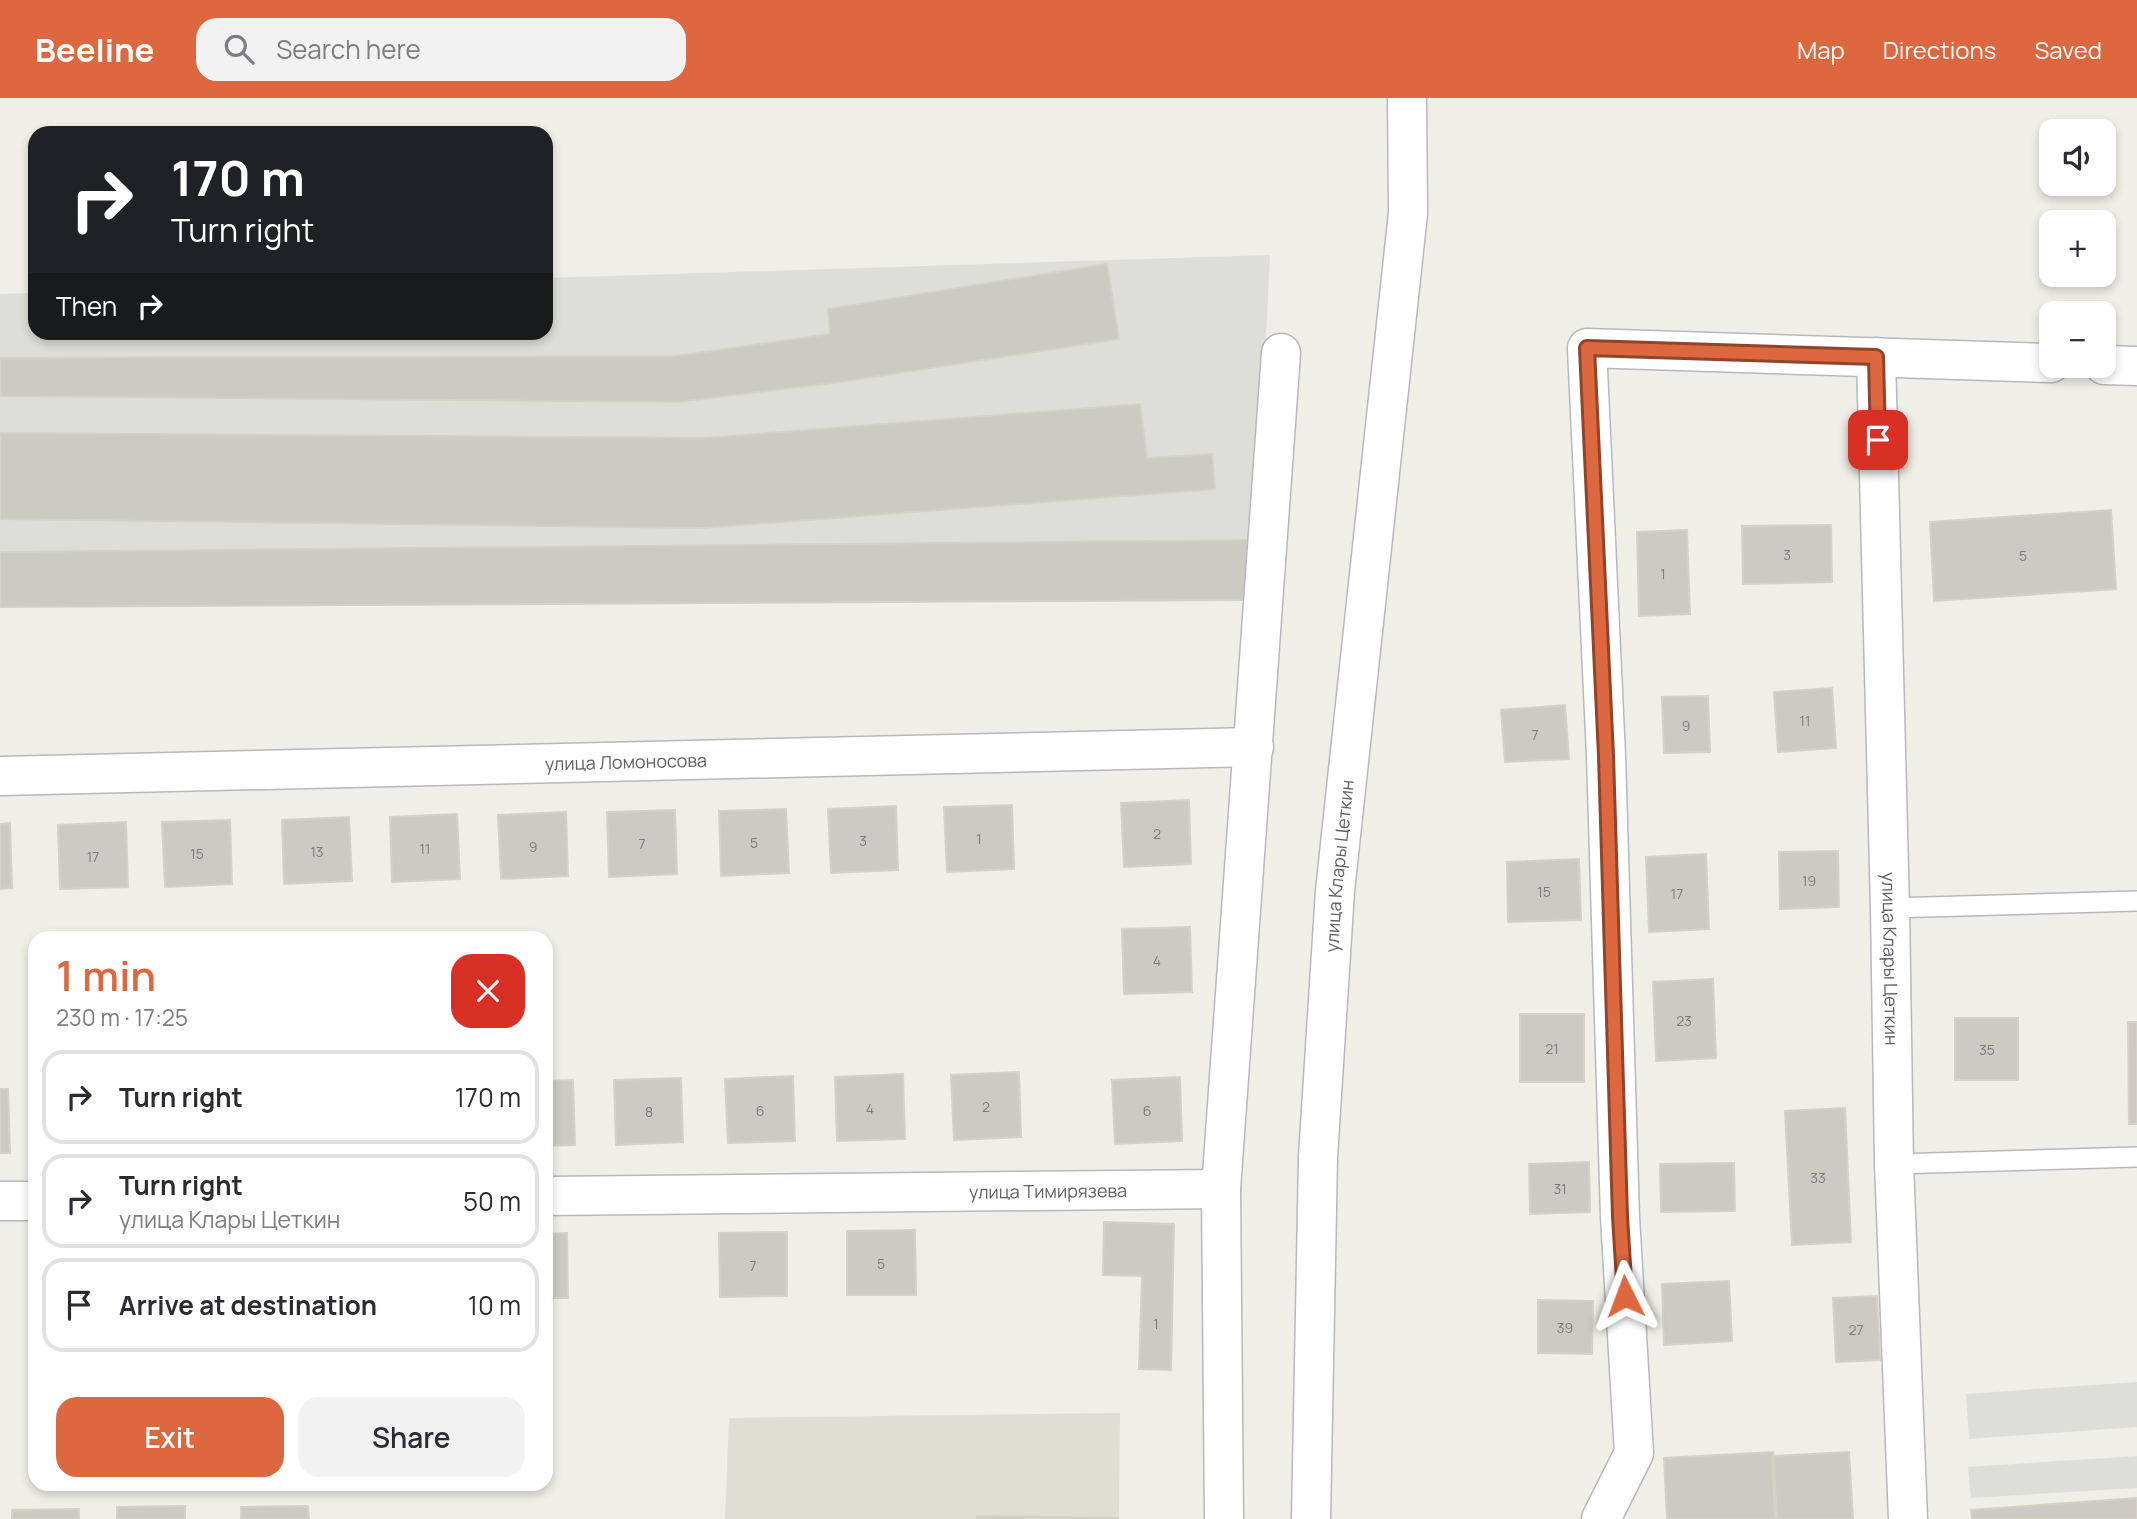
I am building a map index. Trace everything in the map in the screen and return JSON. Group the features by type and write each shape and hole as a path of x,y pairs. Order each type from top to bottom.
{"street":[{"name":"улица Клары Цеткин","path":"1311,1519 1318,1157 1335,891 1408,213 1407,98"},
{"path":"1601,1519 1634,1453 1620,1217 1606,756 1587,348 2039,363"},
{"path":"1224,1519 1221,1189 1282,353"},
{"name":"улица Клары Цеткин","path":"1876,357 1894,1164 1908,1519"},
{"path":"2116,365 2137,366"},
{"name":"улица Ломоносова","path":"0,776 1254,747"},
{"name":"улица Тимирязева","path":"553,1196 1221,1189"},
{"path":"0,1201 28,1200"}],"lane":[{"path":"1890,908 2137,901"},
{"path":"1894,1164 2137,1157"}],"shaded area":[{"path":"1270,255 1253,600 0,607 0,294 28,293 28,340 553,340 553,278"},
{"path":"2137,1382 2137,1427 1969,1439 1966,1394"},
{"path":"1120,1413 1119,1519 725,1519 729,1418"},
{"path":"2137,1456 2137,1488 1971,1498 1968,1467"}],"building":[{"path":"1107,264 1119,339 840,382 677,402 0,396 0,358 676,356 830,334 828,309"},
{"path":"1140,404 1147,458 1212,454 1215,489 702,528 0,519 0,433 705,438"},
{"path":"2111,510 2116,589 1934,601 1930,522"},
{"path":"1831,525 1832,582 1743,584 1742,526"},
{"path":"1687,530 1690,614 1639,616 1637,532"},
{"path":"1255,540 1253,600 0,607 0,552"},
{"path":"1832,688 1836,748 1778,752 1774,692"},
{"path":"1708,696 1710,752 1664,753 1662,697"},
{"path":"1565,705 1569,759 1505,762 1501,710"},
{"path":"1189,800 1191,864 1124,867 1121,803"},
{"path":"1012,805 1014,869 947,872 944,807"},
{"path":"896,806 898,870 831,873 828,809"},
{"path":"786,809 789,873 721,876 719,811"},
{"path":"675,810 677,874 609,877 607,812"},
{"path":"566,812 568,876 501,879 498,815"},
{"path":"457,814 460,879 392,882 390,817"},
{"path":"349,817 352,881 284,884 282,820"},
{"path":"230,820 232,884 165,887 162,822"},
{"path":"126,822 128,887 60,889 58,825"},
{"path":"10,823 12,888 0,889 0,824"},
{"path":"1838,851 1839,907 1780,909 1779,852"},
{"path":"1706,854 1709,929 1649,932 1646,857"},
{"path":"1579,859 1581,920 1508,922 1507,862"},
{"path":"1190,927 1192,992 1124,994 1122,929"},
{"path":"1713,979 1716,1058 1656,1061 1653,982"},
{"path":"1520,1014 1584,1014 1584,1082 1520,1082"},
{"path":"1955,1018 2018,1018 2018,1080 1955,1080"},
{"path":"2128,1022 2137,1022 2137,1124 2129,1124"},
{"path":"1019,1072 1021,1137 954,1140 951,1075"},
{"path":"903,1074 905,1139 837,1141 835,1077"},
{"path":"793,1076 795,1141 728,1143 725,1079"},
{"path":"1180,1077 1182,1141 1115,1144 1112,1080"},
{"path":"681,1078 683,1142 616,1145 614,1080"},
{"path":"573,1080 575,1145 553,1146 553,1081"},
{"path":"0,1089 8,1089 10,1153 0,1153"},
{"path":"1845,1108 1851,1242 1792,1245 1785,1111"},
{"path":"1589,1162 1590,1212 1530,1214 1529,1164"},
{"path":"1734,1163 1735,1211 1661,1212 1660,1164"},
{"path":"1104,1222 1174,1224 1171,1370 1139,1369 1142,1276 1103,1275"},
{"path":"915,1230 916,1295 847,1295 847,1231"},
{"path":"787,1232 787,1296 720,1297 719,1233"},
{"path":"567,1233 568,1298 553,1298 553,1234"},
{"path":"1729,1281 1732,1341 1664,1345 1662,1284"},
{"path":"1877,1296 1880,1360 1836,1362 1833,1298"},
{"path":"1538,1300 1593,1301 1592,1354 1538,1353"},
{"path":"1773,1452 1777,1519 1667,1519 1664,1458"},
{"path":"1849,1452 1853,1519 1775,1519 1772,1456"},
{"path":"2137,1498 2137,1519 1972,1519 1971,1510"},
{"path":"185,1506 185,1519 117,1519 117,1507"},
{"path":"308,1506 309,1519 241,1519 241,1507"},
{"path":"79,1509 79,1519 12,1519 12,1510"},
{"path":"977,1516 1117,1518 1117,1519 977,1519"}],"route":[{"path":"1625,1296 1620,1217 1606,756 1587,348 1876,357 1878,440"}]}
